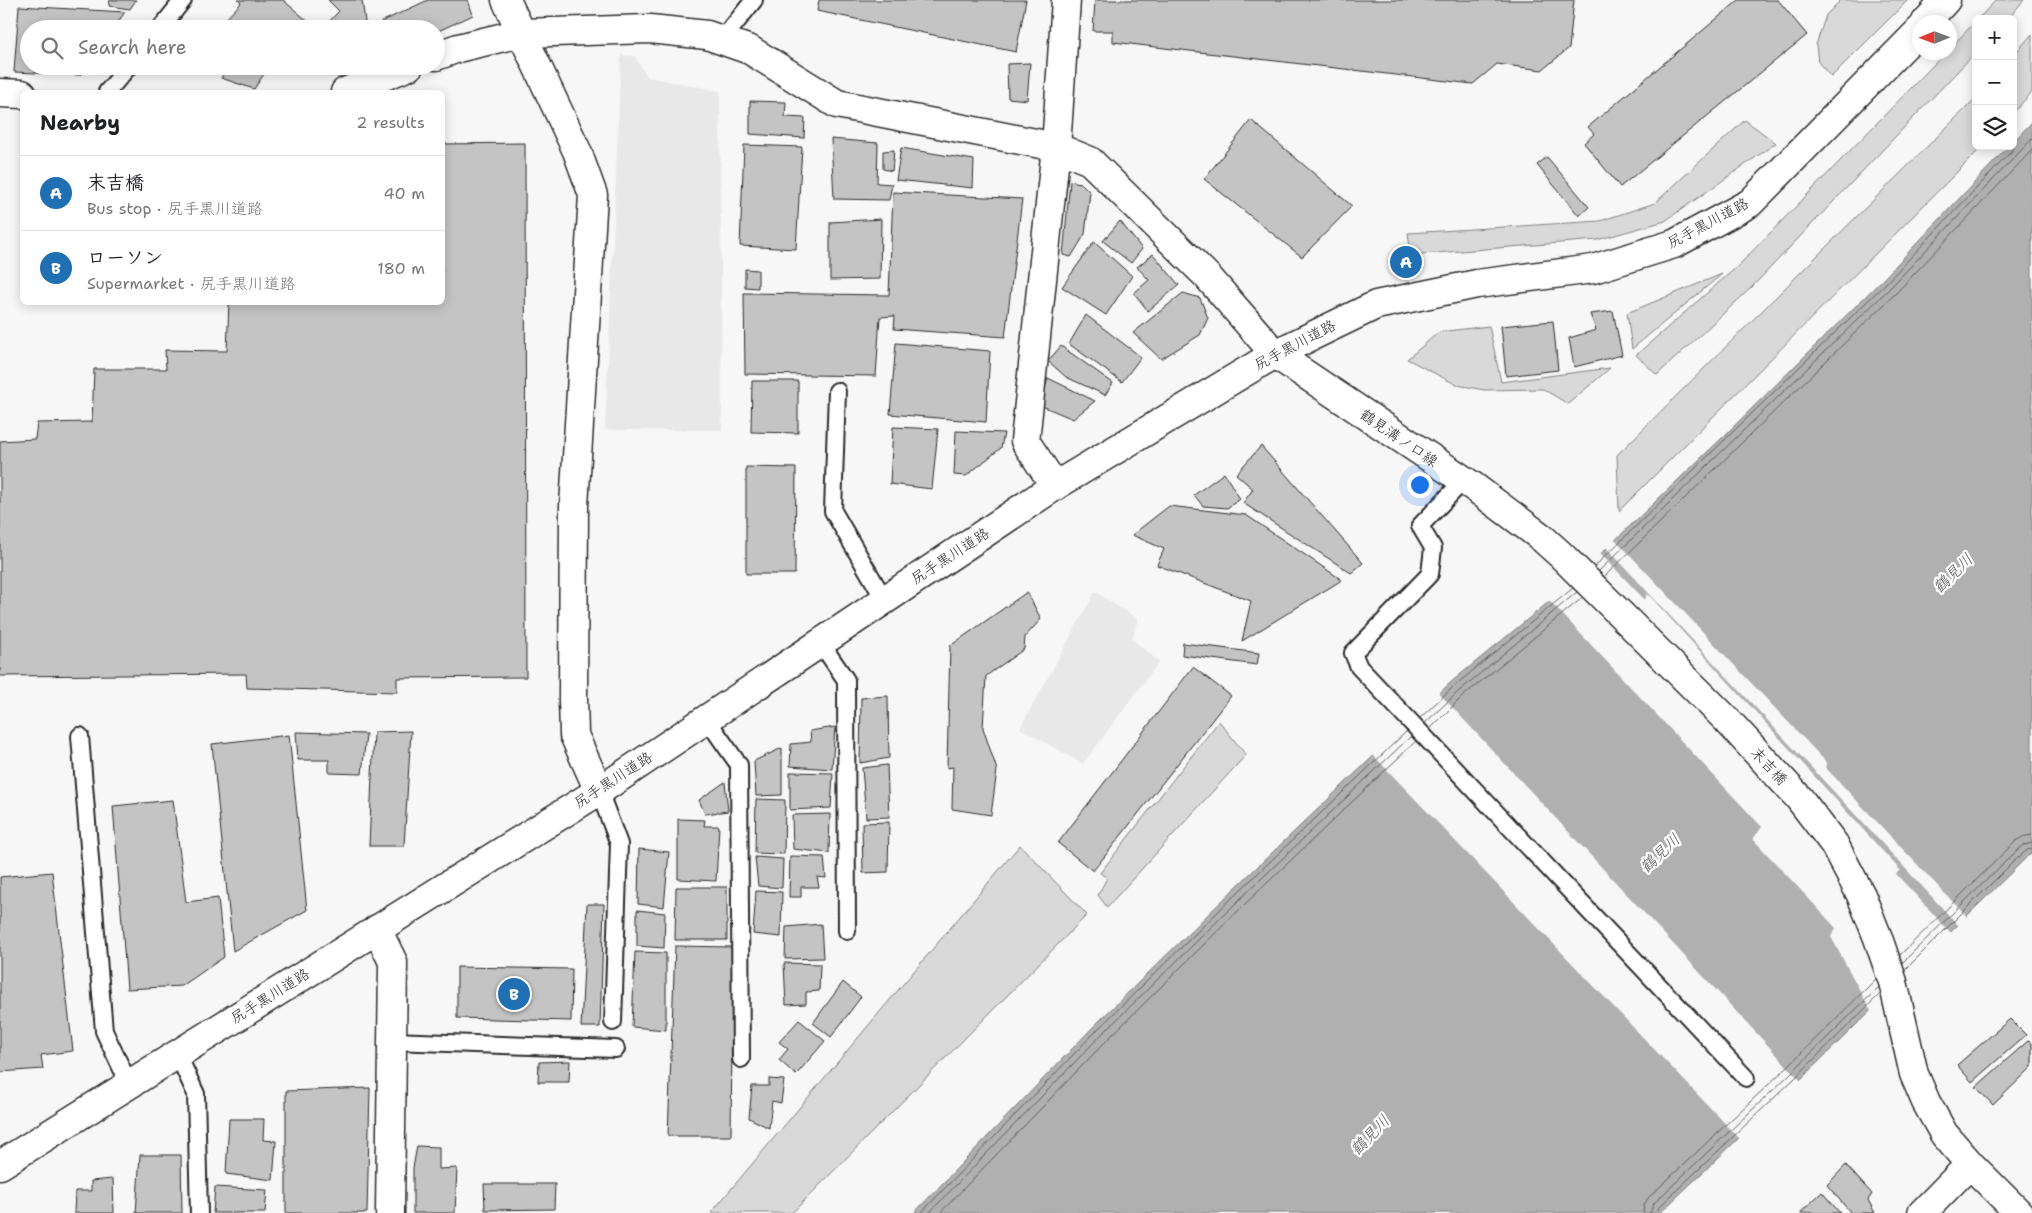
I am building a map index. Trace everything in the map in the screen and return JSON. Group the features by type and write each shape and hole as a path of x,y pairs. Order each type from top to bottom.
{"main road":[{"path":"506,0 577,151 593,195 574,506 573,699 574,735 599,791"},
{"path":"1055,486 1025,441 1056,147 1066,0"},
{"path":"1932,15 1946,0"},
{"name":"鶴見溝ノ口線","path":"445,53 521,33 650,29 707,35 750,50 836,104 1056,147 1090,161 1207,276 1275,354 1463,480 1522,523"},
{"name":"尻手黒川道路","path":"0,1165 599,791 1055,486 1275,354 1376,305 1477,284 1593,269 1674,244 1750,202 1912,38"},
{"path":"350,90 387,75"},
{"path":"0,93 20,94"},
{"name":"末吉橋","path":"1522,523 1561,555 1726,719 1799,798 1834,844 1861,895 1878,938 1895,992 1914,1074 1926,1102 1944,1134 1970,1164"},
{"path":"377,928 393,962 390,1213"},
{"path":"1922,1213 1970,1164 2019,1213"}],"lane":[{"path":"167,20 183,0"},
{"path":"722,40 754,0"},
{"path":"109,90 121,75"},
{"path":"836,391 833,511 884,599"},
{"path":"1463,480 1420,526 1433,548 1430,574 1353,653 1359,667 1746,1078"},
{"path":"820,642 846,680 847,931"},
{"path":"706,718 739,765 742,1059"},
{"path":"80,736 104,1031 129,1084"},
{"path":"599,791 619,844 613,1022"},
{"path":"392,1041 616,1049"},
{"path":"178,1055 196,1094 199,1213"}],"shaded area":[{"path":"1841,0 1908,0 1831,77 1818,62 1816,45 1826,15"},
{"path":"1996,0 2024,0 2011,15 1982,15"},
{"path":"1972,25 1972,56 1752,287 1657,375 1636,355 1739,265 1938,60 1957,60 1957,41"},
{"path":"2032,34 2032,92 2017,109 2017,60 2017,51"},
{"path":"621,55 634,56 648,77 720,91 722,430 605,430"},
{"path":"1972,102 1972,150 1979,150 1619,511 1617,455"},
{"path":"1745,120 1776,143 1665,221 1597,240 1411,255 1408,233 1600,221 1655,203"},
{"path":"1722,274 1632,349 1627,313"},
{"path":"1489,326 1501,382 1610,368 1568,404 1543,389 1484,390 1457,385 1407,359 1439,332"},
{"path":"1095,592 1138,619 1132,639 1159,662 1083,764 1020,728"},
{"path":"1219,721 1246,755 1107,907 1098,895 1107,878 1100,873"},
{"path":"1020,845 1087,915 792,1213 711,1213"}],"water":[{"name":"鶴見川","path":"2032,122 2032,852 1798,1082 1660,1213 914,1213 1094,1026 1232,891 1450,683 1562,591 1723,437 1884,278 2005,150 2017,150 2017,138"}],"pier":[{"path":"1614,538 1827,763 1825,767 1968,918 1959,926 1605,546"},
{"path":"1599,552 1645,600 1647,593 1900,870 1896,874 1952,934 1872,1013 1831,937 1836,928 1753,839 1762,827 1548,599"},
{"path":"1438,692 1802,1082 1741,1140 1372,754"}],"building":[{"path":"110,0 136,0 130,9 109,6"},
{"path":"238,0 283,0 306,20 225,20 241,3"},
{"path":"328,0 362,0 365,20 331,20 339,11"},
{"path":"428,0 468,0 473,15 445,28 445,20 385,20"},
{"path":"819,0 1026,0 1016,52 817,11"},
{"path":"1095,0 1574,0 1569,48 1542,70 1497,64 1473,84 1113,42 1113,31 1093,31"},
{"path":"1739,0 1778,0 1807,35 1620,187 1584,143 1594,134 1588,127"},
{"path":"19,6 125,12 119,20 20,20 20,72 14,72"},
{"path":"1030,63 1027,100 1008,98 1007,64"},
{"path":"223,75 263,75 254,89 221,78"},
{"path":"750,101 786,102 785,117 805,118 804,138 750,134"},
{"path":"1251,120 1352,206 1302,257 1204,179"},
{"path":"831,139 878,143 877,183 892,184 889,200 834,199"},
{"path":"525,143 526,677 397,678 397,692 247,688 246,674 0,676 0,441 35,439 37,423 92,422 94,369 166,369 165,350 227,351 229,305 445,305 445,144"},
{"path":"744,145 802,147 796,249 740,246"},
{"path":"901,148 974,160 973,188 896,180"},
{"path":"894,150 892,171 883,169 883,151"},
{"path":"1547,157 1589,207 1579,216 1537,165"},
{"path":"1070,181 1081,183 1090,192 1085,234 1071,257 1063,255"},
{"path":"893,192 1022,199 1005,337 894,329 895,316 880,317 876,376 745,374 744,293 889,295"},
{"path":"881,219 880,279 830,280 830,222"},
{"path":"1120,221 1142,249 1131,263 1103,241"},
{"path":"1094,242 1132,276 1106,315 1062,287"},
{"path":"1153,254 1179,285 1148,311 1134,293 1149,280 1137,267"},
{"path":"745,269 758,270 758,288 745,287"},
{"path":"1183,293 1200,298 1208,318 1200,335 1161,359 1133,333"},
{"path":"1613,311 1622,355 1574,367 1569,338 1596,330 1590,314"},
{"path":"1086,315 1141,357 1122,382 1069,344"},
{"path":"1553,321 1558,370 1506,376 1501,326"},
{"path":"896,343 990,351 986,422 890,414"},
{"path":"1061,346 1113,383 1105,395 1066,377 1048,361"},
{"path":"1048,378 1095,401 1073,419 1040,405"},
{"path":"752,381 798,381 798,433 751,432"},
{"path":"893,427 938,429 932,489 890,484"},
{"path":"956,431 1004,433 1001,448 966,476 954,475"},
{"path":"1261,446 1363,563 1351,573 1243,503 1253,489 1236,474"},
{"path":"746,467 796,468 795,574 746,574"},
{"path":"1224,473 1240,499 1227,508 1203,506 1194,495"},
{"path":"1169,506 1246,515 1342,580 1242,641 1251,601 1157,565 1164,549 1132,535"},
{"path":"1027,592 1041,619 1025,637 1024,649 986,676 983,728 997,770 991,815 952,809 953,767 947,768 950,646"},
{"path":"1183,643 1259,653 1257,665 1182,655"},
{"path":"1193,667 1231,696 1093,871 1058,843"},
{"path":"888,696 889,758 860,763 861,698"},
{"path":"835,727 832,769 790,766 791,744 811,742 810,731"},
{"path":"411,731 404,846 369,846 374,732"},
{"path":"296,732 366,734 362,774 329,773 329,760 298,760"},
{"path":"289,735 307,910 233,951 212,744"},
{"path":"782,748 782,795 756,796 754,761"},
{"path":"887,765 889,817 866,818 862,768"},
{"path":"790,772 833,773 831,808 790,810"},
{"path":"725,782 728,811 705,814 699,800"},
{"path":"756,799 785,800 784,854 755,853"},
{"path":"173,800 186,902 218,898 224,957 182,986 127,989 113,806"},
{"path":"830,814 829,853 793,849 792,815"},
{"path":"678,819 705,820 704,826 719,826 716,881 678,879"},
{"path":"889,822 888,872 863,873 862,823"},
{"path":"639,849 669,852 664,907 638,904"},
{"path":"790,856 824,857 826,878 817,877 819,887 801,887 801,897 789,897"},
{"path":"755,857 783,859 782,888 758,886"},
{"path":"52,872 73,1051 41,1055 43,1069 0,1072 0,877"},
{"path":"676,887 727,887 727,940 675,940"},
{"path":"756,891 782,892 781,937 753,934"},
{"path":"587,904 604,904 600,1027 581,1027"},
{"path":"637,910 665,913 664,948 637,946"},
{"path":"821,924 823,958 785,959 786,927"},
{"path":"675,946 733,947 731,1136 668,1136"},
{"path":"635,952 666,953 666,1030 632,1027"},
{"path":"784,963 820,964 819,991 806,992 806,1004 786,1005"},
{"path":"457,967 572,969 571,1021 457,1018"},
{"path":"843,982 861,997 831,1037 813,1023"},
{"path":"2010,1019 2026,1035 1972,1082 1957,1065"},
{"path":"799,1020 825,1041 796,1075 779,1060 788,1049 779,1042"},
{"path":"2029,1040 2032,1043 2032,1067 1993,1105 1976,1087"},
{"path":"570,1061 569,1082 538,1082 539,1062"},
{"path":"769,1079 784,1080 781,1103 772,1101 769,1128 749,1118 752,1086 769,1086"},
{"path":"370,1088 367,1213 286,1213 286,1091"},
{"path":"229,1119 264,1119 263,1140 276,1141 273,1180 226,1174"},
{"path":"417,1146 439,1147 439,1169 457,1168 455,1213 413,1213 413,1168"},
{"path":"140,1155 181,1155 182,1213 136,1213"},
{"path":"1846,1165 1872,1194 1868,1200 1875,1213 1851,1213 1827,1185"},
{"path":"113,1179 114,1213 74,1213 75,1191 91,1191 91,1181"},
{"path":"484,1184 555,1184 554,1209 485,1210"},
{"path":"215,1187 267,1190 265,1213 213,1213"},
{"path":"1822,1192 1840,1213 1800,1213"}],"place":[{"name":"末吉橋","path":"1406,262"},
{"name":"ローソン","path":"514,994"}]}
